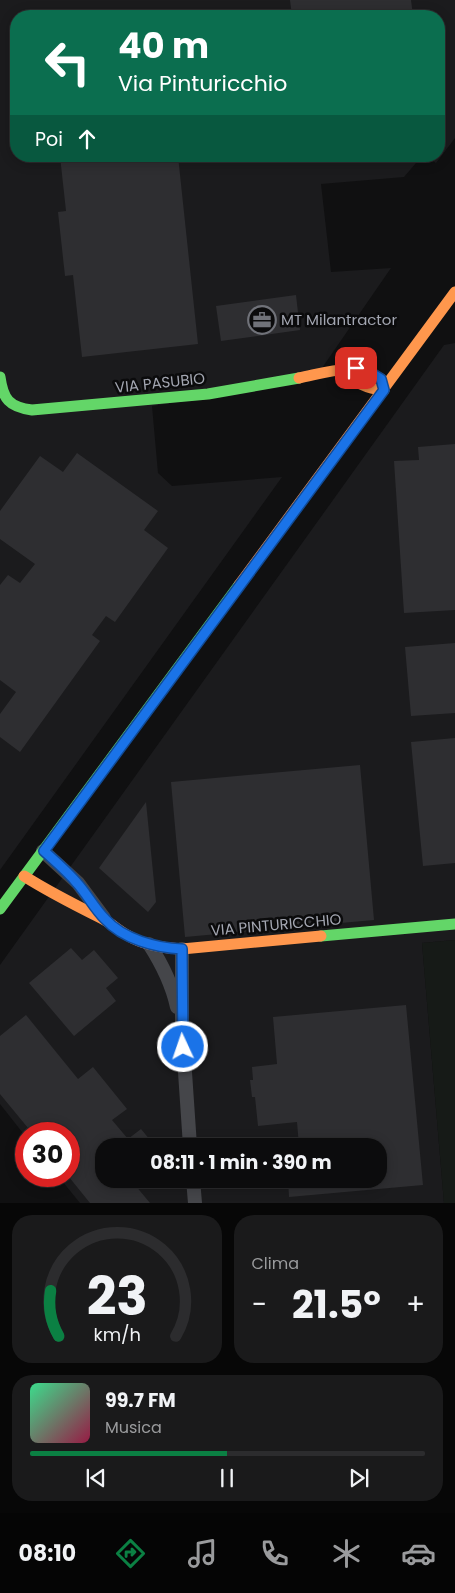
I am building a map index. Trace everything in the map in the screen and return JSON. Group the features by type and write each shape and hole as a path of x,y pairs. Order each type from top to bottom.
{"street":[{"path":"0,909 455,292"},
{"name":"VIA PASUBIO","path":"0,377 6,407 32,410 208,394 356,368 370,372 381,379 384,390"},
{"path":"341,370 352,381 370,390 384,390"},
{"path":"44,851 78,884 106,920"},
{"name":"VIA PINTURICCHIO","path":"24,876 67,903 106,920 126,935 149,944 167,948 182,949 455,924"},
{"path":"149,944 166,974 175,997 182,1028"},
{"path":"182,949 182,1028 189,1138"},
{"path":"194,1188 195,1203"}],"shaded area":[{"path":"0,0 455,0 455,138 445,151 445,10 10,10 10,162 417,162 404,177 321,184 331,272 391,268 313,381 152,406 158,473 172,486 282,477 0,870"},
{"path":"455,343 455,940 422,943 444,1203 80,1203 67,1187 80,1187 80,1122 15,1123 0,1104 0,965 444,345"},
{"path":"455,940 455,1203 444,1203 422,943"}],"building":[{"path":"290,0 411,0 412,10 291,10"},
{"path":"61,162 179,162 198,344 82,357 73,275 65,276 58,212 66,211"},
{"path":"296,295 300,330 221,341 216,306"},
{"path":"455,444 455,610 404,613 394,461 419,460 418,447"},
{"path":"77,453 158,511 144,530 168,548 115,622 106,616 92,635 100,641 20,752 0,737 0,714 16,692 0,680 0,585 8,575 20,583 35,564 0,539 0,511 40,456 63,472"},
{"path":"455,643 455,713 411,716 405,647"},
{"path":"455,738 455,863 423,866 411,742"},
{"path":"360,765 374,920 185,937 171,782"},
{"path":"146,802 156,902 148,912 99,868"},
{"path":"71,948 82,960 94,950 118,978 106,988 116,1001 74,1036 29,983"},
{"path":"406,1005 423,1185 289,1197 288,1188 387,1188 387,1138 298,1138 297,1122 258,1126 255,1097 252,1097 250,1080 253,1080 252,1067 277,1064 273,1017"},
{"path":"26,1015 78,1079 93,1067 127,1109 112,1120 127,1138 95,1138 95,1188 138,1188 150,1203 90,1203 77,1187 80,1187 80,1122 23,1122 0,1094 0,1036"},
{"path":"141,1129 148,1138 129,1138"}],"traffic: fast":[{"path":"0,377 3,391 8,401 18,407 32,410 208,394 299,378"},
{"path":"0,909 239,585"},
{"path":"321,936 455,924"}],"traffic: slow":[{"path":"239,585 455,292"},
{"path":"299,378 331,371 341,370 361,371 381,379 384,390 361,384 341,370"},
{"path":"24,876 52,893 105,920 133,938 153,945 182,949 321,936"}],"place":[{"name":"MT Milantractor","path":"262,320"}],"route":[{"path":"183,1047 182,949 149,944 126,935 106,920 78,884 44,851 384,390 381,379 370,372 356,368"}]}
